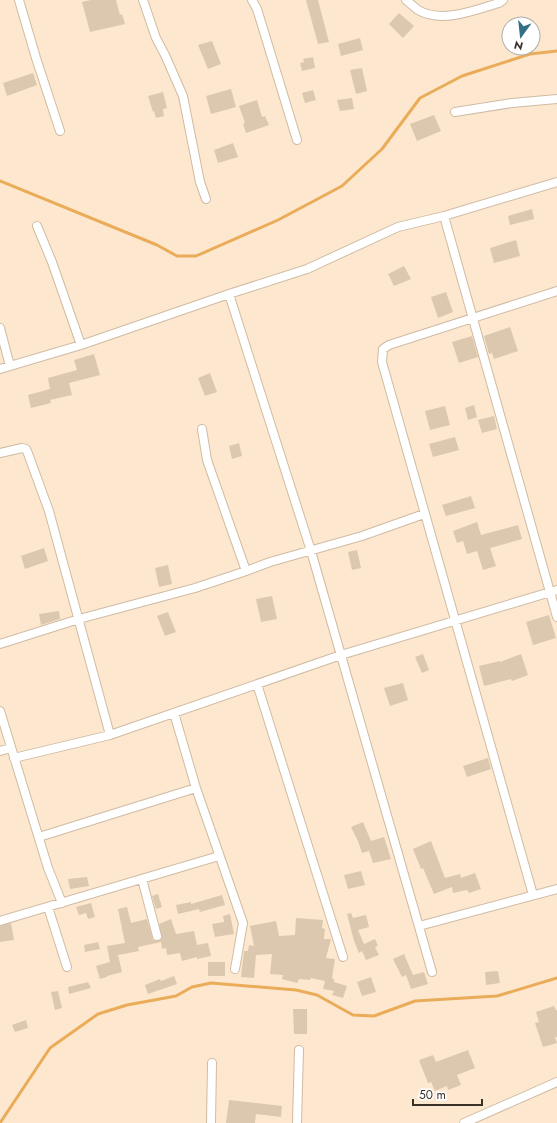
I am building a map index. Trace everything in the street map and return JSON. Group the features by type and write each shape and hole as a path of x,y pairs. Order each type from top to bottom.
{"street":[{"path":"19,0 60,131"},
{"path":"143,0 156,38 183,96 200,182 206,199"},
{"path":"252,0 257,9 298,140"},
{"path":"406,0 418,10 435,16 468,12 500,3 503,0"},
{"path":"455,112 512,103 557,99"},
{"path":"0,369 80,345 307,269 398,228 444,216 557,182"},
{"path":"444,216 472,317 553,591 557,617"},
{"path":"37,226 52,262 80,345"},
{"path":"533,895 424,514 382,362 382,354 383,349 389,344 557,291"},
{"path":"229,294 311,551 432,972"},
{"path":"0,328 10,366"},
{"path":"202,429 208,460 246,571"},
{"path":"0,453 22,448 26,449 27,451 49,511 110,735"},
{"path":"0,644 79,618 196,588 270,562 362,536 424,514"},
{"path":"14,758 110,735 341,655 553,591"},
{"path":"257,684 343,957"},
{"path":"0,711 48,868 62,903"},
{"path":"174,713 196,788 243,923 235,969"},
{"path":"0,752 11,748"},
{"path":"39,837 196,788"},
{"path":"0,921 219,856"},
{"path":"142,879 156,936"},
{"path":"419,926 557,889"},
{"path":"48,907 67,967"},
{"path":"297,1123 299,1050"},
{"path":"211,1123 212,1063"},
{"path":"464,1123 557,1082"}],"building":[{"path":"91,0 116,0 120,15 122,14 125,24 90,32 82,2"},
{"path":"306,0 318,0 329,42 318,44"},
{"path":"399,13 414,26 403,38 389,24"},
{"path":"360,38 363,50 341,56 338,44"},
{"path":"212,41 221,64 208,69 198,45"},
{"path":"313,57 315,68 302,71 300,63 304,62 303,59"},
{"path":"362,68 367,91 356,94 350,70"},
{"path":"33,73 37,85 7,96 3,83"},
{"path":"231,89 236,107 211,114 206,96"},
{"path":"313,90 316,100 305,103 302,93"},
{"path":"163,92 167,108 163,109 164,116 156,118 148,96"},
{"path":"352,98 354,109 340,111 337,100"},
{"path":"257,100 262,117 265,116 269,125 246,133 243,124 245,123 239,106"},
{"path":"434,115 441,131 417,141 410,124"},
{"path":"233,143 238,157 218,163 214,150"},
{"path":"532,209 534,219 510,225 508,216"},
{"path":"516,240 520,256 494,263 490,248"},
{"path":"404,266 411,279 394,286 388,274"},
{"path":"446,292 453,312 438,318 431,297"},
{"path":"510,327 518,351 494,359 492,353 489,354 484,336"},
{"path":"472,336 478,357 459,363 452,342"},
{"path":"94,354 100,375 69,383 72,395 50,400 51,403 31,408 28,395 50,389 48,378 77,370 74,360"},
{"path":"210,373 217,392 205,396 198,378"},
{"path":"474,405 477,417 468,420 465,408"},
{"path":"445,406 450,425 430,430 425,411"},
{"path":"494,416 497,429 482,433 478,420"},
{"path":"455,437 459,450 433,457 429,444"},
{"path":"239,443 242,456 232,459 229,446"},
{"path":"471,496 475,508 446,516 442,505"},
{"path":"477,522 481,535 518,525 522,539 490,548 496,566 483,570 477,551 467,554 463,541 457,543 453,531"},
{"path":"44,548 48,561 25,569 21,556"},
{"path":"357,550 361,568 352,570 348,552"},
{"path":"168,565 172,584 159,587 155,568"},
{"path":"272,596 277,619 261,622 256,599"},
{"path":"59,611 60,619 41,625 39,614"},
{"path":"168,612 176,632 165,636 157,616"},
{"path":"549,615 556,638 533,645 526,622"},
{"path":"423,654 429,670 422,673 415,657"},
{"path":"521,654 528,675 512,681 511,679 484,686 479,666 500,662"},
{"path":"403,683 408,700 390,706 384,688"},
{"path":"488,758 491,769 467,777 463,766"},
{"path":"363,822 371,841 384,837 391,859 373,863 369,851 362,853 351,827"},
{"path":"431,841 445,878 460,874 461,878 475,873 481,889 469,893 467,890 453,893 452,887 434,894 423,868 421,869 413,849"},
{"path":"361,871 365,885 348,889 344,875"},
{"path":"87,877 89,886 70,889 68,879"},
{"path":"158,894 162,907 156,909 152,896"},
{"path":"222,895 225,905 200,912 199,909 178,914 176,905 191,902 191,904"},
{"path":"91,903 95,917 88,919 86,913 79,915 76,907"},
{"path":"127,907 131,923 147,919 153,940 158,941 162,938 159,924 171,919 176,934 194,931 197,945 208,943 211,956 197,959 197,957 182,961 180,953 167,955 166,948 162,949 161,942 138,947 139,951 118,955 122,972 100,979 96,966 110,962 107,946 125,943 118,909"},
{"path":"351,913 353,918 366,915 369,927 358,930 364,944 375,939 378,946 375,947 379,955 366,960 362,951 359,953 354,941 347,914"},
{"path":"230,914 234,934 215,937 212,924 224,922 223,916"},
{"path":"296,918 323,920 322,928 325,929 324,939 331,939 326,958 335,959 332,978 334,979 334,982 347,986 343,998 332,995 334,991 323,989 325,981 311,978 310,980 299,979 297,983 282,979 283,975 270,974 272,954 256,955 254,978 241,977 244,951 248,951 249,945 254,946 250,926 276,921 279,936 295,935"},
{"path":"11,923 14,940 0,942 0,926"},
{"path":"98,942 100,949 85,952 84,945"},
{"path":"404,954 413,975 424,972 428,984 411,989 406,975 402,977 393,959"},
{"path":"208,962 225,962 225,976 208,976"},
{"path":"498,971 500,983 486,985 485,972"},
{"path":"174,976 177,984 148,994 145,985 160,979 161,981"},
{"path":"371,977 376,992 362,996 357,982"},
{"path":"88,982 91,988 69,994 68,987"},
{"path":"58,991 62,1008 55,1010 51,992"},
{"path":"554,1006 557,1010 557,1037 555,1037 557,1043 543,1047 535,1023 539,1022 536,1012"},
{"path":"293,1009 307,1009 307,1034 294,1034"},
{"path":"26,1020 28,1028 15,1032 12,1025"},
{"path":"468,1050 475,1068 457,1075 461,1085 448,1090 447,1086 435,1091 431,1082 428,1083 419,1060 433,1055 436,1062"},
{"path":"229,1100 282,1106 281,1117 256,1114 255,1123 226,1123"}],"waterway":[{"path":"0,181 157,245 177,256 196,256 278,220 342,186 382,149 420,98 462,76 530,54 557,51"},
{"path":"0,1123 50,1048 98,1014 127,1005 176,996 192,987 211,983 296,990 317,995 353,1015 374,1016 415,1001 497,996 557,978"}]}
